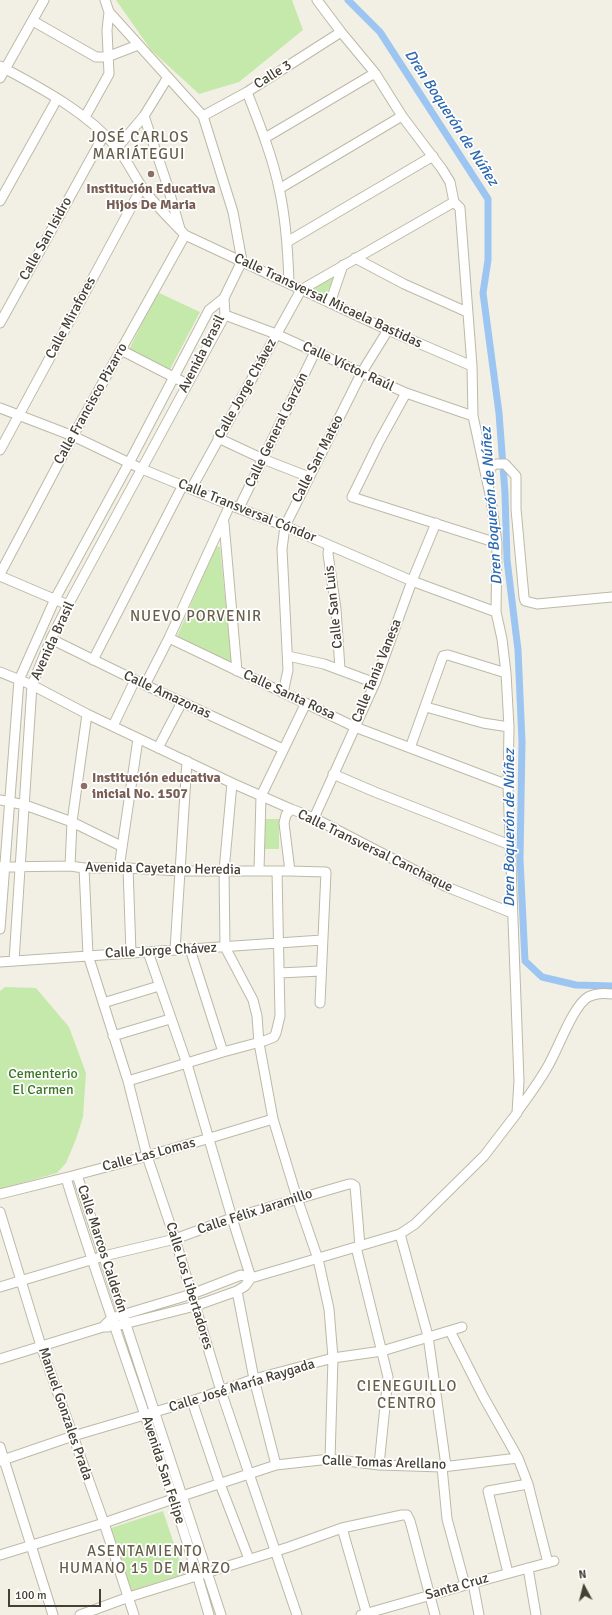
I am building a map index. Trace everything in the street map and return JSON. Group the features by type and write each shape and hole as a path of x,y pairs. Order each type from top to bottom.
{"street":[{"path":"0,78 3,68 33,21 44,0"},
{"path":"105,0 109,12 203,116 233,212 242,261 224,298"},
{"path":"317,0 375,73 402,116 442,168 450,182 454,202 460,208 472,366 473,416 488,482 498,543 496,612 502,639 506,673 509,727 508,785 512,913 519,1045 519,1081 516,1113"},
{"path":"85,117 108,74 107,30 109,12"},
{"path":"33,21 96,57 107,57 138,45"},
{"name":"Calle 3","path":"203,116 247,92 341,32"},
{"name":"Calle Transversal Micaela Bastidas","path":"3,68 85,117 117,148 142,187 163,213 182,232 388,330 472,366"},
{"path":"265,138 375,73"},
{"path":"117,148 144,116 168,77"},
{"path":"247,92 265,138 279,189 287,242 289,283"},
{"path":"0,201 57,99"},
{"path":"144,116 182,232"},
{"path":"279,189 402,116"},
{"name":"Calle San Isidro","path":"0,323 104,135"},
{"path":"287,242 433,156"},
{"name":"Calle Mirafores","path":"0,450 142,187"},
{"path":"302,290 354,258 454,202"},
{"name":"Calle Francisco Pizarro","path":"0,575 182,232"},
{"path":"354,258 404,284 467,312"},
{"path":"330,302 343,265"},
{"name":"Calle Jorge Chávez","path":"93,660 187,487 218,438 302,290"},
{"name":"Avenida Brasil","path":"14,961 22,867 32,685 51,639 68,605 225,315 224,298"},
{"name":"Avenida Brasil","path":"0,929 2,867 10,802 20,680 55,599 129,463 209,310 224,298"},
{"name":"Calle Víctor Raúl","path":"225,315 276,334 406,393 473,416"},
{"name":"Calle San Mateo","path":"283,693 287,677 288,656 282,549 285,526 362,372 388,330"},
{"path":"120,350 187,384"},
{"name":"Calle General Garzón","path":"239,508 315,352"},
{"path":"406,393 379,442 352,497 498,543"},
{"name":"Calle Transversal Cóndor","path":"0,408 73,436 142,469 285,526 412,581 496,612"},
{"path":"218,438 263,459 309,477"},
{"path":"488,482 489,472 492,467 500,464 516,476 516,509 525,601 538,604 612,597"},
{"path":"145,685 224,522 230,505"},
{"path":"224,522 237,671"},
{"name":"Calle Tania Vanesa","path":"314,818 375,683 412,581 436,524"},
{"name":"Calle San Luis","path":"330,545 328,554 336,609 340,669"},
{"path":"0,575 68,605"},
{"name":"Calle Santa Rosa","path":"169,638 355,726 508,785"},
{"name":"Calle Amazonas","path":"51,639 145,685 283,749"},
{"path":"410,748 445,655 506,673"},
{"path":"288,656 340,669 375,683"},
{"name":"Calle Transversal Canchaque","path":"0,672 32,685 138,739 232,783 314,818 447,887 512,913"},
{"path":"113,726 136,680"},
{"path":"158,748 182,702"},
{"path":"259,871 261,796 306,703"},
{"path":"426,708 483,723 509,727"},
{"path":"70,866 72,822 87,714"},
{"path":"119,868 138,739"},
{"path":"174,950 187,761"},
{"path":"333,774 510,845"},
{"path":"232,783 224,871 225,947 253,1000 257,1016 259,1043 273,1119 297,1198 318,1259 329,1309 332,1358 330,1459"},
{"path":"0,800 26,805 72,822 122,846"},
{"path":"290,871 284,823 286,815 291,809"},
{"name":"Avenida Cayetano Heredia","path":"2,867 70,866 84,868 128,868 180,871 326,872 322,940"},
{"name":"Calle Los Libertadores","path":"84,868 88,955 128,1081 147,1156 175,1239 221,1391 297,1615"},
{"path":"128,868 131,953"},
{"path":"128,1081 222,1052 259,1043 274,1036 278,1028 280,1016 277,871"},
{"path":"320,1003 322,940"},
{"name":"Calle Jorge Chávez","path":"0,962 322,940"},
{"path":"190,949 222,1052"},
{"path":"148,952 170,1019 187,1064 251,1278"},
{"path":"279,973 322,971"},
{"path":"103,1003 159,986"},
{"path":"0,1359 103,1327 241,1275 251,1278 400,1234 415,1224 484,1156 548,1066 575,1011 588,998 602,992 612,994"},
{"path":"113,1036 170,1019"},
{"name":"Calle Las Lomas","path":"0,1194 147,1156 273,1119"},
{"name":"Calle Marcos Calderón","path":"77,1175 155,1412"},
{"name":"Calle Marcos Calderón","path":"66,1178 91,1260 114,1323"},
{"name":"Calle Félix Jaramillo","path":"0,1287 104,1256 175,1239 232,1218 349,1184 355,1186 358,1246"},
{"name":"Manuel Gonzales Prada","path":"0,1212 41,1346 104,1523 134,1615"},
{"path":"400,1234 428,1336 444,1466 447,1519 480,1615"},
{"path":"358,1246 388,1377 379,1465"},
{"path":"125,1319 195,1306 237,1291 245,1286 251,1278"},
{"path":"237,1291 254,1379 276,1465"},
{"name":"Avenida San Felipe","path":"114,1323 173,1499 209,1615"},
{"name":"Calle José María Raygada","path":"2,1461 73,1436 192,1401 254,1379 332,1358 382,1351 462,1326"},
{"path":"450,1331 483,1396 518,1458 528,1484 488,1491 508,1573"},
{"path":"192,1401 220,1484 249,1559"},
{"name":"Avenida San Felipe","path":"155,1412 221,1615"},
{"path":"0,1446 2,1461 53,1615"},
{"name":"Calle Tomas Arellano","path":"0,1555 104,1523 276,1465 330,1459 379,1465 444,1466 518,1458"},
{"name":"Santa Cruz","path":"364,1614 551,1562 528,1484"},
{"path":"80,1615 129,1597 276,1551 342,1528 402,1515 407,1516 410,1521 435,1615"},
{"path":"342,1528 364,1614"},
{"path":"528,1568 536,1615"}],"green space":[{"path":"116,0 292,0 303,30 239,82 199,94 151,50"},
{"path":"330,277 334,280 324,297 310,290"},
{"path":"157,292 200,312 167,375 126,356"},
{"path":"216,546 220,547 232,666 176,639"},
{"path":"264,819 279,819 279,849 264,849"},
{"name":"Cementerio El Carmen","path":"5,987 36,988 69,1027 86,1073 83,1117 66,1163 57,1173 0,1189 0,991"},
{"path":"163,1511 184,1574 131,1591 111,1528"}],"waterway":[{"name":"Dren Boquerón de Núñez","path":"348,0 380,32 488,199 488,260 483,293 499,413 505,493 507,560 518,650 522,742 520,859 525,961 542,977 576,985 612,986"}],"place":[{"name":"Institución Educativa Hijos De Maria","path":"151,174"},
{"name":"Institución educativa inicial No. 1507","path":"84,786"}],"district":[{"name":"JOSÉ CARLOS MARIÁTEGUI","path":"139,146"},
{"name":"NUEVO PORVENIR","path":"196,617"},
{"name":"CIENEGUILLO CENTRO","path":"407,1396"},
{"name":"ASENTAMIENTO HUMANO 15 DE MARZO","path":"145,1560"}]}
